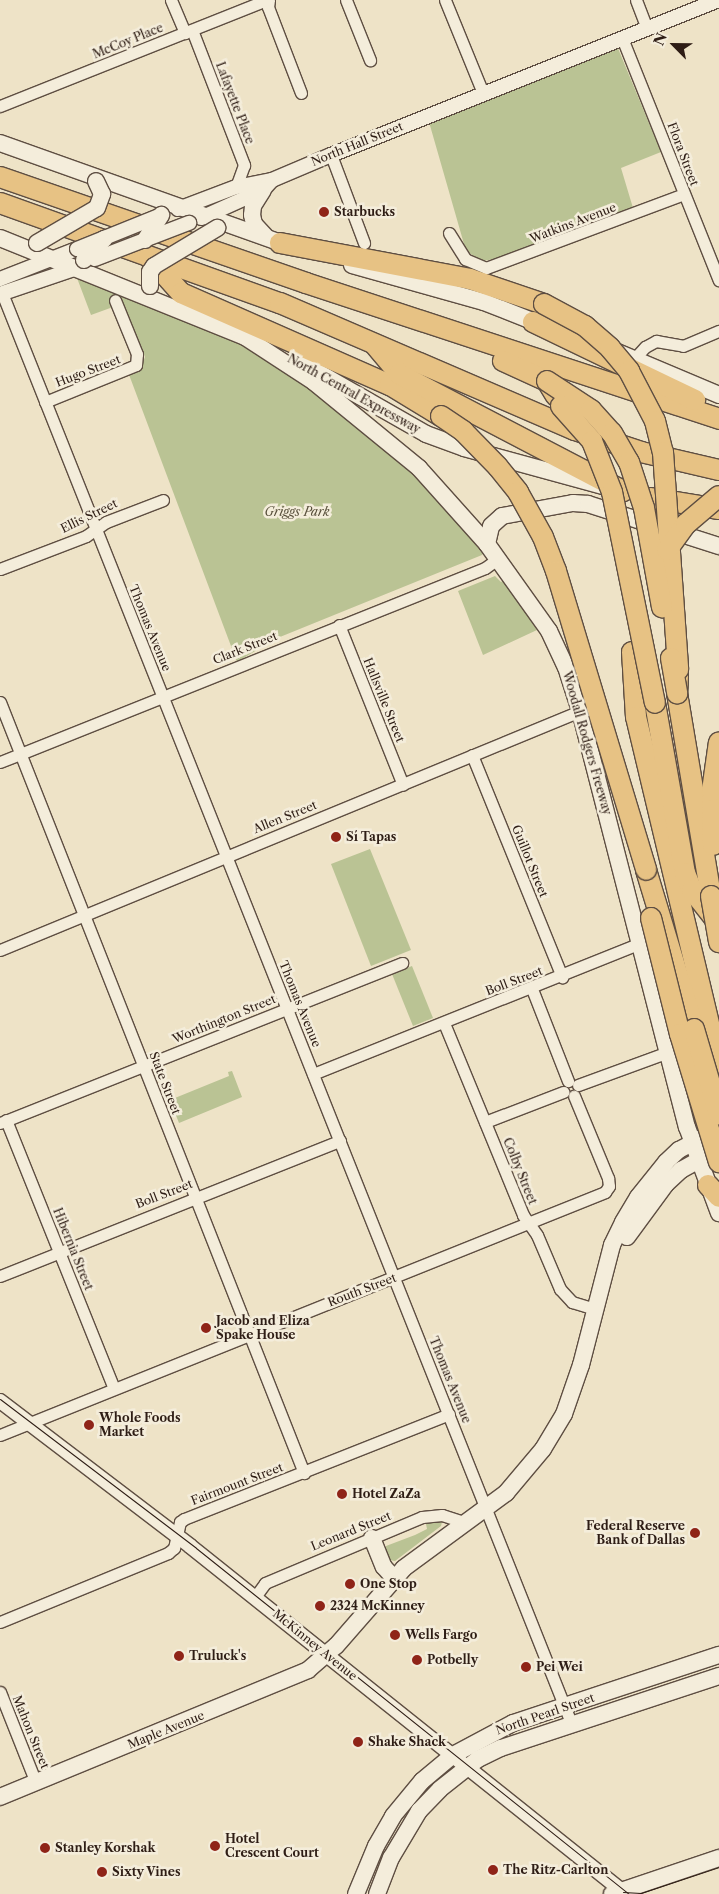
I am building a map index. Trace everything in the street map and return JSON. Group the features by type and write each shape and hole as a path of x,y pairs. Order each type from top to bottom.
{"highway":[{"path":"0,177 306,284 719,419"},
{"path":"0,203 146,248 575,430 641,452 717,469"},
{"path":"274,241 470,279 544,304 586,326 610,348 629,371 655,421 663,452 678,669 677,693"},
{"path":"146,248 181,293 390,385 441,416 463,431 498,467 518,492 542,537 559,580 719,1114"},
{"path":"306,284 547,381 591,410 612,433 629,462 644,508 719,942"},
{"path":"533,322 719,411"},
{"path":"373,343 399,374 623,491"},
{"path":"547,381 561,406 592,441 604,466 612,492 655,703 685,873 692,890 719,924"},
{"path":"719,496 686,524 656,568 634,629 631,678 636,717 719,1065"},
{"path":"650,498 719,509"},
{"path":"719,742 711,810 719,911"},
{"path":"646,870 651,918 680,1034 719,1162"}],"main road":[{"path":"0,143 90,177 168,210 239,228 274,241 484,302 533,322 635,358 719,395"},
{"path":"20,245 37,243 97,208 102,194 90,177"},
{"path":"264,184 253,206 252,215 260,232 274,241"},
{"path":"146,248 168,210"},
{"path":"153,292 150,272 154,266 211,222"},
{"name":"North Central Expressway","path":"0,238 54,259 84,259 320,372 426,434 464,448 719,517"},
{"path":"84,259 105,238"},
{"name":"Woodall Rodgers Freeway","path":"242,335 314,382 382,435 426,474 499,558 533,605 555,643 580,712 641,943 677,1091 692,1143 714,1191 719,1213"},
{"path":"488,544 491,526 502,516 573,503 588,504 719,546"},
{"path":"677,1091 700,1108 708,1108 719,1104"},
{"path":"692,1143 719,1128"},
{"name":"Maple Avenue","path":"0,1797 286,1680 327,1655 394,1578 486,1510 523,1475 561,1421 576,1382 612,1245 638,1196 666,1162 692,1143"},
{"path":"605,1273 653,1199 681,1170 719,1149"},
{"path":"372,1538 384,1568 394,1578"},
{"name":"North Pearl Street","path":"356,1894 376,1846 393,1816 422,1781 453,1755 507,1726 719,1654"},
{"name":"North Pearl Street","path":"377,1894 392,1858 419,1812 468,1767 501,1748 719,1676"},
{"path":"620,1893 719,1858"}],"street":[{"name":"Lafayette Place","path":"172,0 188,31 244,166 264,184"},
{"name":"McCoy Place","path":"0,106 268,0"},
{"path":"268,0 268,7 301,93"},
{"path":"346,0 370,60"},
{"path":"445,0 483,93"},
{"path":"636,0 647,28"},
{"name":"North Hall Street","path":"211,222 264,184 483,93 718,0"},
{"name":"Flora Street","path":"622,38 719,280"},
{"path":"331,155 364,243"},
{"path":"236,186 244,166"},
{"path":"105,238 168,210 236,186 264,184"},
{"name":"Watkins Avenue","path":"449,232 460,254 471,264 478,268 497,266 684,194"},
{"path":"1,289 84,259 146,248 168,210"},
{"path":"1,289 54,259"},
{"name":"Thomas Avenue","path":"1,289 572,1726"},
{"name":"Hugo Street","path":"45,402 131,369 138,362 115,300"},
{"path":"635,358 644,347 656,341 683,346 719,331"},
{"name":"Ellis Street","path":"0,569 96,529 106,522 163,500"},
{"name":"Clark Street","path":"0,762 485,568 499,558"},
{"name":"Hallsville Street","path":"340,625 403,785"},
{"name":"State Street","path":"0,702 304,1473"},
{"name":"Allen Street","path":"0,950 226,855 580,712"},
{"name":"Guillot Street","path":"472,755 562,977"},
{"name":"Boll Street","path":"313,1074 532,989 641,943"},
{"name":"Worthington Street","path":"3,1122 402,963"},
{"path":"532,989 571,1089"},
{"name":"Colby Street","path":"444,1023 530,1224 566,1296 595,1309"},
{"path":"485,1122 668,1052"},
{"name":"Routh Street","path":"0,1435 248,1333 394,1278 605,1192 609,1186 571,1089"},
{"name":"Hibernia Street","path":"3,1122 59,1252 114,1388"},
{"name":"Boll Street","path":"0,1276 340,1141"},
{"name":"McKinney Avenue","path":"0,1401 255,1597 468,1767 620,1893"},
{"name":"Fairmount Street","path":"0,1622 168,1553 184,1519 304,1473 448,1414"},
{"name":"Leonard Street","path":"255,1597 265,1583 431,1514 466,1523"},
{"name":"Mahon Street","path":"0,1692 36,1783"}],"green space":[{"path":"617,46 661,152 621,168 633,208 501,258 482,261 466,251 429,122"},
{"name":"Griggs Park","path":"77,278 223,332 303,381 419,476 484,552 482,555 275,639 237,662 128,372 140,370 145,357 120,295 110,298 113,307 91,315"},
{"path":"495,576 501,582 505,579 537,630 483,655 458,591"},
{"path":"370,849 411,950 371,966 331,864"},
{"path":"412,966 433,1018 413,1026 392,974"},
{"path":"232,1071 242,1097 179,1123 170,1100 229,1076 228,1072"},
{"path":"434,1521 442,1522 441,1526 395,1561 389,1560 384,1552 386,1546 427,1529 426,1524"}],"tram line":[{"path":"0,1399 196,1548 629,1894"},
{"path":"623,1892 641,1893 719,1867"}],"place":[{"name":"Starbucks","path":"324,212"},
{"name":"Sí Tapas","path":"336,837"},
{"name":"Jacob and Eliza Spake House","path":"206,1328"},
{"name":"Whole Foods Market","path":"89,1425"},
{"name":"Hotel ZaZa","path":"342,1494"},
{"name":"Federal Reserve Bank of Dallas","path":"695,1533"},
{"name":"One Stop","path":"350,1584"},
{"name":"2324 McKinney","path":"320,1606"},
{"name":"Wells Fargo","path":"395,1635"},
{"name":"Truluck's","path":"179,1656"},
{"name":"Potbelly","path":"417,1660"},
{"name":"Pei Wei","path":"526,1667"},
{"name":"Shake Shack","path":"358,1742"},
{"name":"Hotel Crescent Court","path":"215,1846"},
{"name":"Stanley Korshak","path":"45,1848"},
{"name":"The Ritz-Carlton","path":"493,1870"},
{"name":"Sixty Vines","path":"102,1872"}]}
